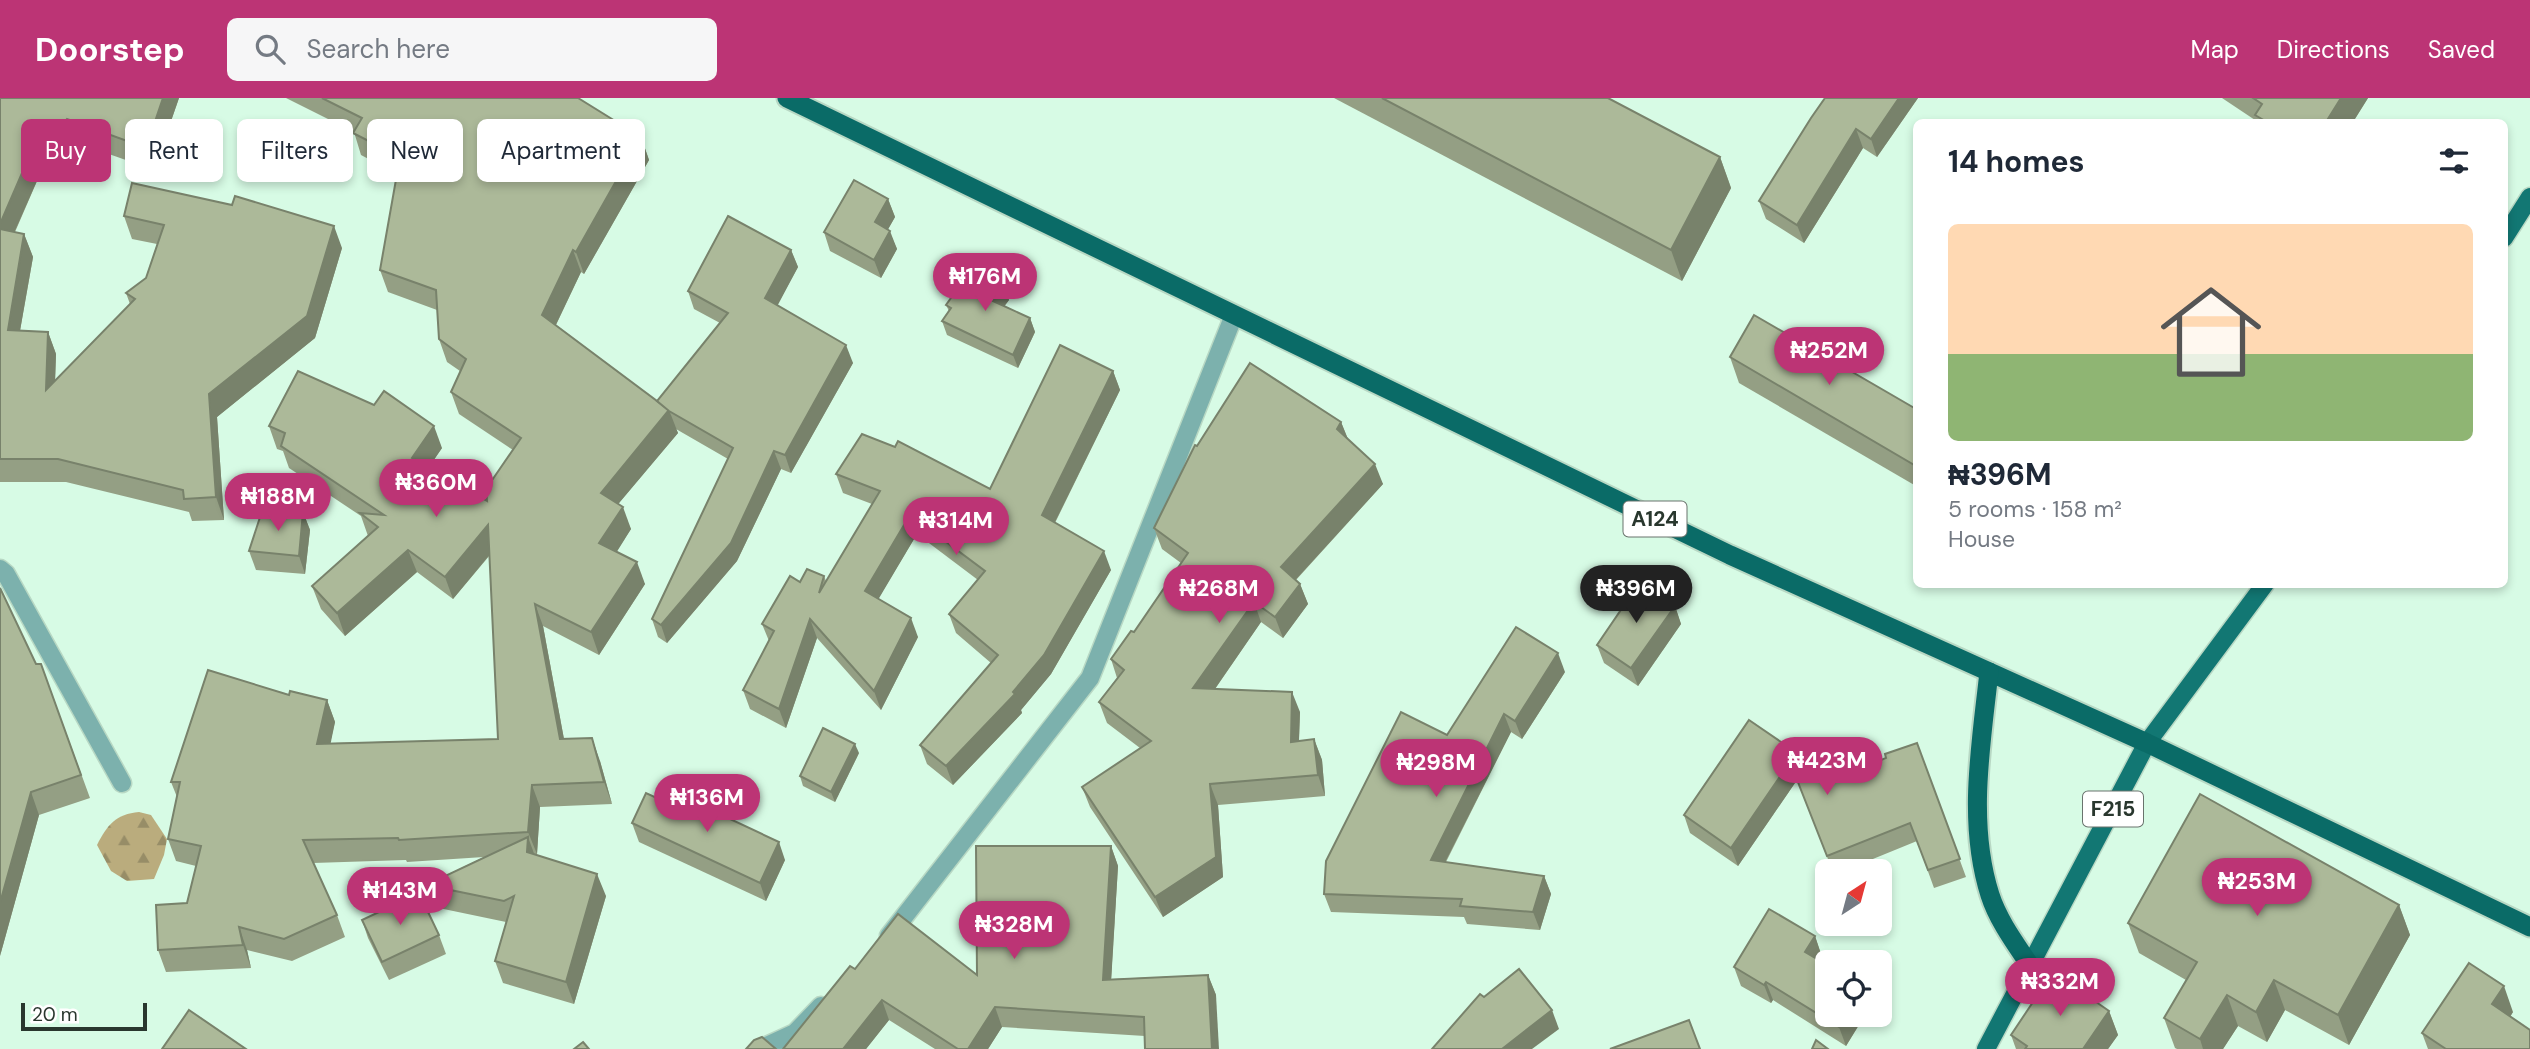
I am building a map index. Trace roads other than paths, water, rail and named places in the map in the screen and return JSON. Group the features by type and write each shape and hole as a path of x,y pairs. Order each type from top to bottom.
{"highway":[{"name":"A124","path":"787,98 1730,555 2147,743 2530,927"},
{"path":"1989,672 1979,765 1981,852 1990,895 2029,964"}],"main road":[{"path":"2508,232 2530,197"},
{"name":"F215","path":"1986,1049 2147,743 2262,588"}],"street":[{"path":"875,950 893,931 1090,678 1234,315"},
{"path":"0,569 6,574 122,783"},
{"path":"760,1049 795,1033 831,996"}]}
